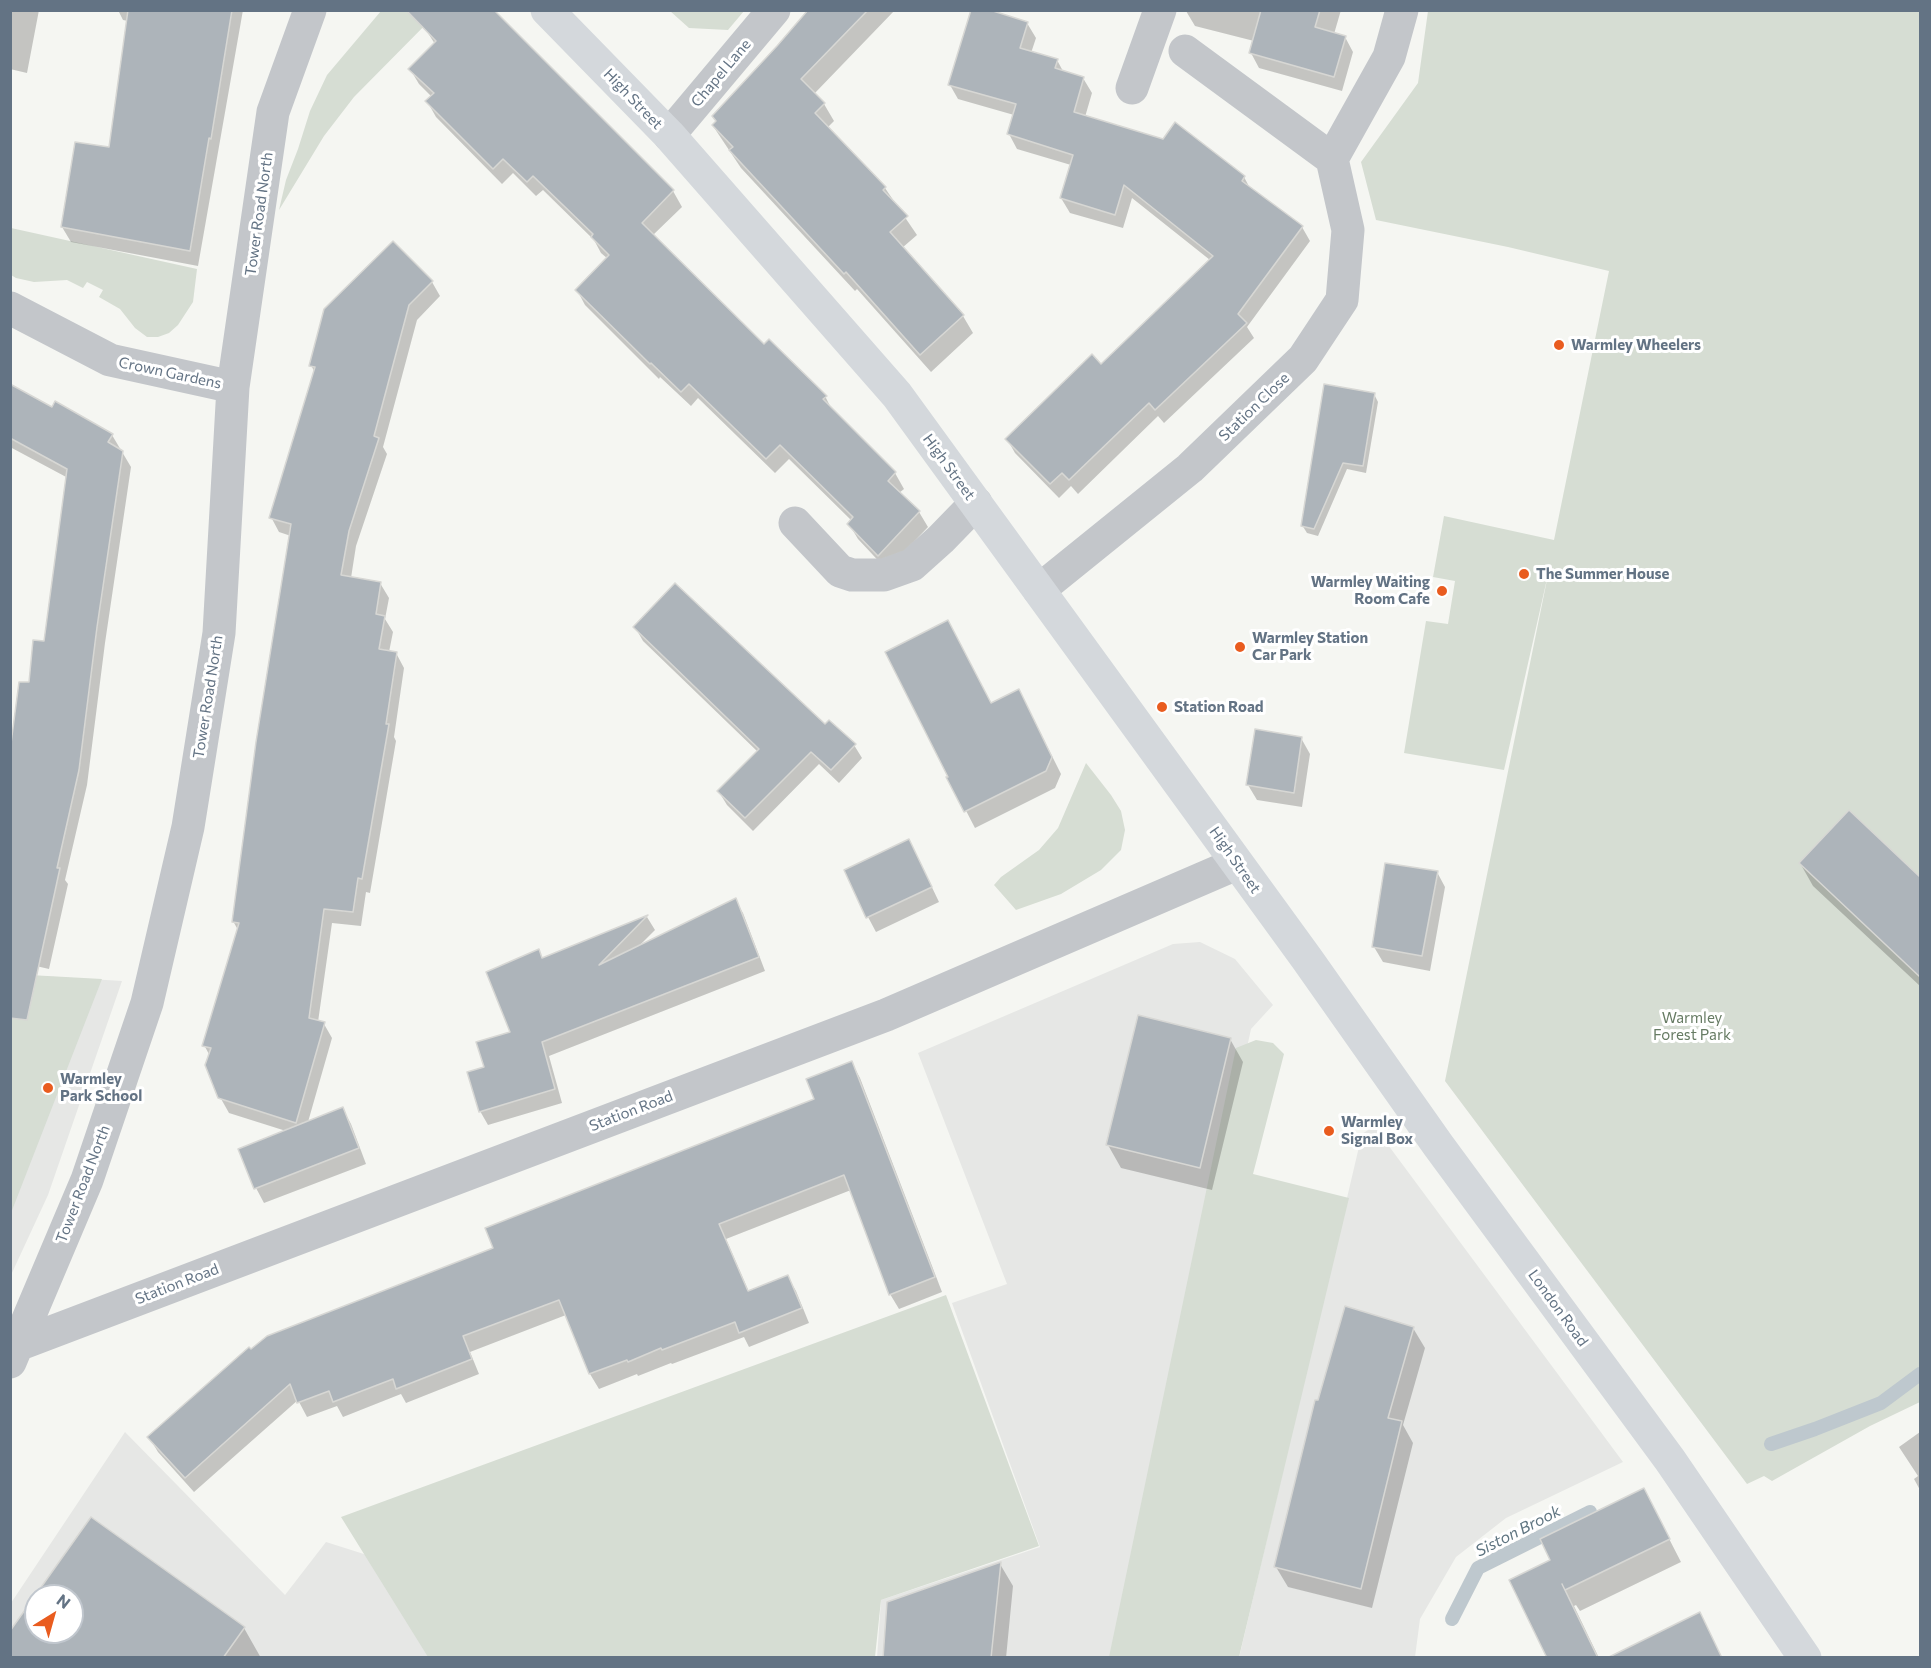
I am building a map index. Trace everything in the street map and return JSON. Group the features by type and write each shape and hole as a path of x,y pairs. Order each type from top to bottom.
{"main road":[{"name":"High Street","path":"547,10 669,135 897,395 1307,960"},
{"name":"London Road","path":"1307,960 1438,1145 1670,1460 1806,1658"}],"street":[{"name":"Tower Road North","path":"15,1353 87,1180 147,1003 188,827 219,633 233,387 273,112 310,10"},
{"name":"Chapel Lane","path":"669,135 774,10"},
{"path":"1185,51 1332,159 1389,57 1402,10"},
{"path":"1132,88 1154,14"},
{"name":"Station Close","path":"1039,590 1190,468 1303,359 1342,300 1348,230 1332,159"},
{"name":"Crown Gardens","path":"10,308 110,360 233,387"},
{"path":"795,523 840,571 852,575 884,575 912,565 976,503"},
{"name":"Station Road","path":"15,1353 886,1015 1236,864"}],"shaded area":[{"path":"1200,942 1235,959 1273,1005 1251,1029 1114,1657 877,1658 881,1600 1040,1547 952,1303 1007,1284 918,1053 1173,944"},
{"name":"Warmley Park School","path":"11,974 122,981 48,1195 11,1275"},
{"path":"1374,1126 1623,1462 1506,1518 1456,1557 1420,1619 1415,1657 1239,1658 1362,1134"},
{"path":"125,1432 285,1595 326,1542 389,1562 441,1658 11,1658 11,1603"}],"green space":[{"path":"381,11 439,11 354,97 324,136 279,210 286,180 310,111 327,75"},
{"path":"670,11 744,11 728,30 689,28"},
{"name":"Warmley Forest Park","path":"1428,11 1920,11 1920,1402 1870,1426 1772,1481 1764,1476 1747,1484 1445,1081 1549,570 1504,770 1404,753 1426,621 1448,624 1455,581 1433,577 1444,516 1554,540 1609,271 1508,247 1376,220 1361,162 1418,83"},
{"path":"11,228 197,269 193,302 178,325 169,333 158,337 147,337 135,328 120,309 99,297 103,290 87,282 83,288 67,280 34,282 11,275"},
{"path":"1086,763 1121,811 1125,830 1121,850 1101,870 1061,894 1016,910 994,885 1001,877 1039,850 1058,828"},
{"name":"Warmley Park School","path":"11,974 102,979 11,1213"},
{"path":"1256,1040 1273,1043 1284,1054 1253,1174 1349,1198 1239,1657 1109,1657 1236,1048"},
{"path":"946,1295 1039,1546 881,1600 875,1657 428,1657 341,1517"}],"building":[{"path":"128,10 232,10 190,251 61,227 75,142 109,147"},
{"path":"406,10 494,10 674,190 642,223 764,344 769,339 827,396 823,399 896,472 888,481 920,511 878,556 847,524 853,517 780,445 766,459 689,384 681,392 575,290 609,255 591,237 593,234 533,176 527,182 503,159 493,169 425,101 434,93 408,69 436,41"},
{"path":"808,10 868,10 801,79 825,103 815,113 886,187 883,190 908,216 890,232 964,315 920,355 846,272 844,274 729,150 733,147 712,125 716,121 712,116"},
{"path":"971,10 990,10 1028,22 1020,48 1058,59 1055,68 1084,77 1074,112 1163,139 1175,122 1245,176 1242,181 1303,226 1238,314 1247,323 1155,410 1149,403 1069,480 1062,473 1050,484 1005,439 1092,354 1101,364 1213,256 1124,185 1115,215 1060,198 1073,155 1007,134 1016,104 948,85"},
{"path":"1261,10 1320,10 1315,27 1346,36 1334,77 1249,53"},
{"path":"393,241 433,281 409,305 374,436 379,438 349,531 341,575 381,582 376,614 385,616 379,649 397,652 386,724 389,724 362,879 358,878 353,912 324,909 309,1018 325,1022 296,1123 218,1098 205,1065 211,1048 202,1046 239,923 232,922 256,742 291,524 269,518 315,367 309,366 324,309"},
{"path":"10,384 52,407 55,401 113,434 108,442 123,451 79,770 27,1020 10,1018 10,751 19,682 29,682 33,640 44,641 67,469 10,438"},
{"path":"1324,384 1375,393 1363,466 1343,463 1314,529 1301,526"},
{"path":"675,583 825,724 829,720 856,744 831,770 811,752 745,818 717,791 759,749 633,627"},
{"path":"948,620 991,703 1019,689 1052,757 1046,771 964,812 885,652"},
{"path":"1255,729 1302,737 1294,793 1246,785"},
{"path":"1849,810 1920,877 1920,977 1799,863"},
{"path":"909,839 932,887 866,918 844,870"},
{"path":"1385,863 1438,871 1422,956 1372,947"},
{"path":"736,898 759,957 542,1042 555,1089 479,1112 467,1072 484,1067 476,1042 510,1032 486,972 539,949 542,958 648,915 599,965"},
{"path":"1138,1015 1231,1038 1200,1168 1106,1145"},
{"path":"852,1061 935,1277 889,1295 844,1175 719,1224 748,1291 788,1275 802,1308 739,1333 735,1322 662,1350 661,1348 628,1362 627,1360 589,1374 559,1300 463,1336 472,1359 396,1389 393,1379 333,1402 329,1391 297,1403 290,1384 185,1478 147,1437 249,1347 251,1349 267,1336 493,1248 485,1228 814,1099 806,1079"},
{"path":"343,1107 359,1148 254,1189 238,1149"},
{"path":"1345,1306 1414,1327 1388,1418 1402,1421 1361,1589 1274,1567 1315,1400 1318,1400"},
{"path":"1644,1488 1670,1539 1565,1590 1562,1584 1598,1658 1547,1658 1509,1580 1550,1560 1540,1539"},
{"path":"91,1517 245,1627 223,1658 10,1658 10,1631 24,1611 24,1644 84,1644 84,1584 43,1584"},
{"path":"1001,1562 991,1658 883,1658 887,1602"},
{"path":"1700,1612 1722,1658 1607,1658"}],"waterway":[{"name":"Siston Brook","path":"1771,1444 1881,1403 1920,1374"},
{"name":"Siston Brook","path":"1452,1619 1478,1568 1590,1512"}],"place":[{"name":"Warmley Wheelers","path":"1559,345"},
{"name":"The Summer House","path":"1524,574"},
{"name":"Warmley Waiting Room Cafe","path":"1442,591"},
{"name":"Warmley Station Car Park","path":"1240,647"},
{"name":"Station Road","path":"1162,707"},
{"name":"Warmley Park School","path":"48,1088"},
{"name":"Warmley Signal Box","path":"1329,1131"}]}
